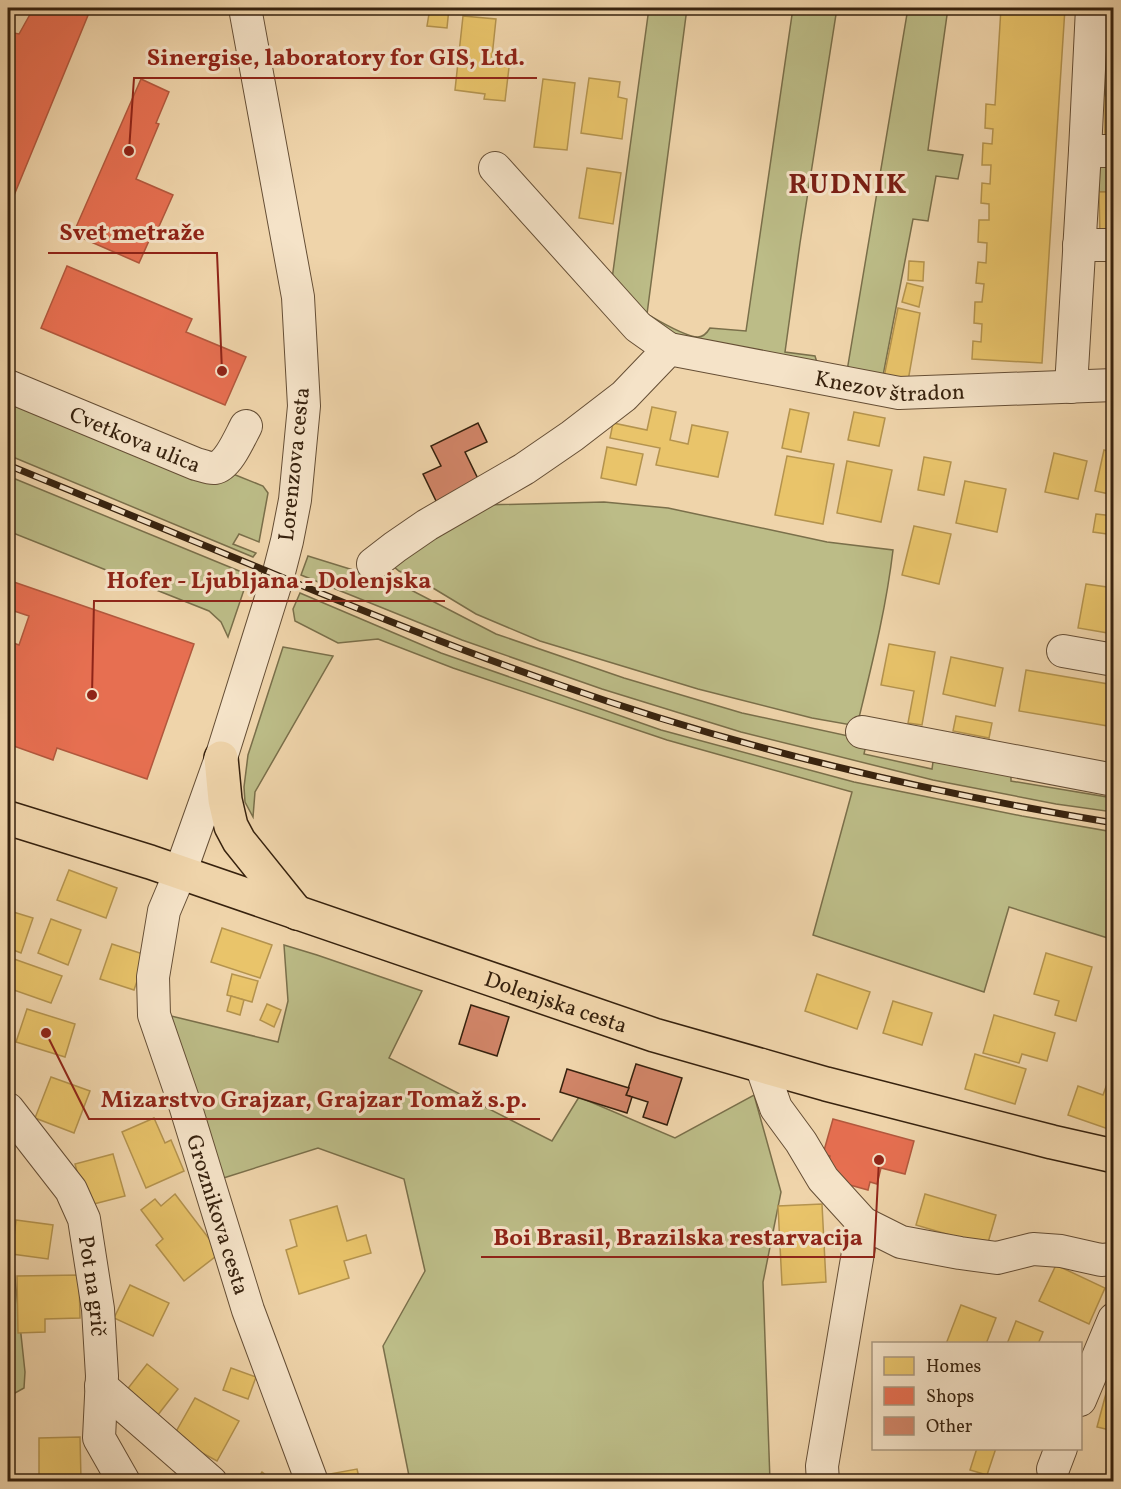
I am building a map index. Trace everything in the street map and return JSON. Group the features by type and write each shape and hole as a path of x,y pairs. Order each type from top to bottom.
{"main road":[{"path":"221,758 225,800 231,826 238,841 297,913"},
{"name":"Dolenjska cesta","path":"8,818 150,862 654,1035 899,1103 1113,1156"}],"street":[{"name":"Lorenzova cesta","path":"180,873 221,758 278,576 295,500 304,406 298,297 245,8"},
{"path":"1071,387 1079,245 1099,151 1101,54 1092,8"},
{"name":"Knezov štradon","path":"495,168 639,327 669,349 899,393 1113,385"},
{"path":"1079,245 1113,245"},
{"path":"373,564 428,525 524,469 572,435 624,396 669,349"},
{"name":"Cvetkova ulica","path":"8,386 212,468 219,468 224,463 246,426"},
{"path":"1063,651 1113,660"},
{"path":"862,732 1113,780"},
{"name":"Groznikova cesta","path":"180,873 164,911 153,977 154,1015 185,1105 248,1310 312,1482"},
{"path":"761,1065 776,1108 801,1142 823,1179 863,1222 901,1242 960,1253 997,1258 1033,1249 1061,1251 1101,1260 1113,1259"},
{"name":"Pot na grič","path":"8,1109 71,1190 84,1219 98,1309 101,1386 99,1438 124,1482"},
{"path":"823,1482 822,1466 863,1222"},
{"path":"1082,1395 1113,1319"},
{"path":"101,1386 211,1482"}],"green space":[{"path":"649,8 687,8 647,314 679,332 698,337 710,328 746,331 793,8 837,8 785,352 815,356 818,366 676,338 652,325 612,279"},
{"path":"908,8 948,8 928,150 963,155 958,179 936,176 928,221 913,219 882,381 847,371"},
{"path":"1113,61 1113,96 1105,96 1103,67"},
{"path":"1113,156 1113,192 1099,192 1099,163"},
{"path":"8,400 263,486 268,493 259,542 239,534 233,544 256,553 253,557 8,455"},
{"path":"8,476 249,575 228,637 221,622 209,611 8,531"},
{"path":"604,502 668,508 827,542 893,550 873,661 857,726 812,718 698,689 540,641 476,614 393,566 484,505"},
{"path":"308,556 366,574 384,576 496,634 624,678 742,713 867,740 864,754 932,769 934,755 1011,769 1011,781 1113,798 1113,812 1056,804 933,780 741,732 602,689 462,640 301,575"},
{"path":"300,593 441,653 661,730 854,782 1113,832 1114,932 1111,939 1009,907 984,992 813,935 852,792 667,740 453,668 378,639 338,643 295,621 293,609"},
{"path":"283,647 333,656 255,792 253,817 245,802 244,787 248,755"},
{"path":"284,945 422,991 389,1058 552,1141 579,1097 675,1138 754,1095 781,1192 763,1282 770,1481 410,1481 383,1346 425,1271 404,1179 318,1148 214,1181 163,1014 278,1042 288,1001"},
{"path":"8,1239 11,1241 25,1372 24,1388 8,1397"}],"building: Homes":[{"path":"430,8 449,8 447,28 427,26"},
{"path":"503,8 525,8 525,11"},
{"path":"1001,8 1065,8 1042,363 972,359 973,341 981,342 982,324 974,323 975,302 982,302 984,284 976,283 978,262 986,263 987,243 978,242 979,220 989,220 989,204 981,203 982,183 990,184 991,165 982,165 983,143 992,144 993,129 985,128 986,104 995,105"},
{"path":"1111,8 1114,8 1114,44 1112,44"},
{"path":"463,16 496,19 492,57 510,59 505,101 484,99 485,94 455,90"},
{"path":"589,78 620,82 618,97 627,99 622,139 581,133"},
{"path":"543,79 575,83 567,150 534,147"},
{"path":"1105,96 1114,96 1114,140 1105,140"},
{"path":"587,168 621,173 613,224 579,218"},
{"path":"1099,192 1114,192 1114,236 1100,237"},
{"path":"909,261 924,262 923,281 908,280"},
{"path":"907,283 923,287 919,307 902,302"},
{"path":"898,308 920,313 908,381 884,377"},
{"path":"652,407 676,412 670,440 688,444 692,425 728,432 718,477 656,465 660,448 610,438 613,423 647,430"},
{"path":"790,409 809,413 801,452 782,448"},
{"path":"854,412 885,418 879,446 848,440"},
{"path":"607,447 643,454 636,485 601,478"},
{"path":"1104,450 1114,452 1114,495 1095,491"},
{"path":"1054,453 1087,461 1078,499 1045,492"},
{"path":"787,456 834,464 823,524 775,515"},
{"path":"924,457 951,462 944,495 918,490"},
{"path":"847,461 892,470 881,522 837,513"},
{"path":"965,481 1006,489 997,532 956,523"},
{"path":"1096,514 1114,516 1114,535 1093,532"},
{"path":"914,526 951,534 939,584 902,575"},
{"path":"1086,584 1114,588 1114,634 1078,628"},
{"path":"889,644 935,652 922,725 908,723 914,691 881,685"},
{"path":"951,657 1003,668 995,706 943,694"},
{"path":"1026,670 1114,685 1114,727 1019,711"},
{"path":"956,716 992,723 989,738 953,731"},
{"path":"69,870 117,888 106,918 57,900"},
{"path":"10,911 33,918 21,953 8,948"},
{"path":"51,919 81,930 68,965 38,953"},
{"path":"222,928 272,945 260,978 211,962"},
{"path":"112,944 146,955 134,990 100,979"},
{"path":"1046,953 1092,967 1076,1021 1055,1015 1059,1001 1034,994"},
{"path":"8,957 14,959 8,978"},
{"path":"14,959 62,976 51,1003 8,988 8,978"},
{"path":"232,974 258,981 252,1002 227,995"},
{"path":"817,974 870,992 857,1029 805,1011"},
{"path":"231,996 244,1000 240,1015 227,1011"},
{"path":"893,1001 932,1013 922,1045 883,1033"},
{"path":"267,1004 281,1010 274,1027 260,1020"},
{"path":"27,1009 75,1024 65,1057 16,1042"},
{"path":"994,1015 1055,1033 1047,1061 1022,1054 1019,1063 983,1053"},
{"path":"975,1054 1026,1069 1015,1104 965,1089"},
{"path":"51,1077 90,1091 74,1133 35,1118"},
{"path":"1107,1084 1114,1087 1114,1131 1068,1115 1078,1086 1103,1095"},
{"path":"154,1118 165,1143 171,1140 184,1171 146,1188 122,1132"},
{"path":"113,1154 125,1196 86,1206 75,1164"},
{"path":"175,1194 220,1253 184,1281 156,1245 163,1239 141,1210 155,1199 161,1206"},
{"path":"925,1194 996,1215 987,1246 916,1225"},
{"path":"822,1204 826,1282 782,1285 778,1206"},
{"path":"337,1206 347,1241 366,1235 371,1253 344,1261 349,1278 299,1294 286,1250 297,1246 290,1220"},
{"path":"16,1220 53,1225 48,1259 12,1254"},
{"path":"1056,1265 1105,1288 1089,1324 1039,1301"},
{"path":"79,1275 80,1318 45,1319 45,1332 18,1333 17,1276"},
{"path":"130,1285 169,1303 153,1336 114,1318"},
{"path":"961,1305 996,1318 987,1342 947,1342"},
{"path":"1016,1321 1043,1332 1039,1342 1008,1342"},
{"path":"147,1364 178,1389 154,1420 122,1396"},
{"path":"231,1368 256,1377 248,1399 223,1390"},
{"path":"1108,1386 1114,1388 1114,1431 1097,1427"},
{"path":"195,1398 239,1421 217,1461 173,1437"},
{"path":"80,1437 81,1480 39,1481 39,1438"},
{"path":"976,1450 995,1450 987,1475 970,1470"},
{"path":"357,1469 360,1482 325,1482 324,1475"},
{"path":"262,1472 275,1482 255,1482"},
{"path":"144,1476 161,1482 142,1482"}],"building: Shops":[{"path":"91,8 8,210 8,35 9,32 19,34 33,9"},
{"path":"141,79 169,92 156,123 159,124 136,179 173,195 139,263 73,234"},
{"path":"67,266 192,319 186,332 246,357 225,405 41,328"},
{"path":"8,580 194,644 147,779 57,748 53,760 8,744 8,641 19,645 29,616 8,609"},
{"path":"833,1119 914,1141 905,1174 881,1168 877,1184 870,1182 868,1190 832,1180 826,1172 830,1156 823,1154"}],"building: Other":[{"path":"478,423 487,442 465,452 481,485 438,505 423,474 441,466 431,446"},
{"path":"471,1005 509,1017 497,1056 459,1044"},
{"path":"636,1064 682,1078 667,1125 643,1117 648,1102 626,1095"},
{"path":"567,1069 629,1088 626,1095 632,1097 627,1113 560,1092"}],"railway":[{"path":"8,465 406,628 519,671 625,707 832,766 973,797 1114,823"}],"place":[{"name":"Sinergise, laboratory for GIS, Ltd.","path":"129,151"},
{"name":"Svet metraže","path":"222,371"},
{"name":"Hofer - Ljubljana - Dolenjska","path":"92,695"},
{"name":"Mizarstvo Grajzar, Grajzar Tomaž s.p.","path":"46,1033"},
{"name":"Boi Brasil, Brazilska restarvacija","path":"879,1160"}],"district":[{"name":"RUDNIK","path":"848,183"}]}
